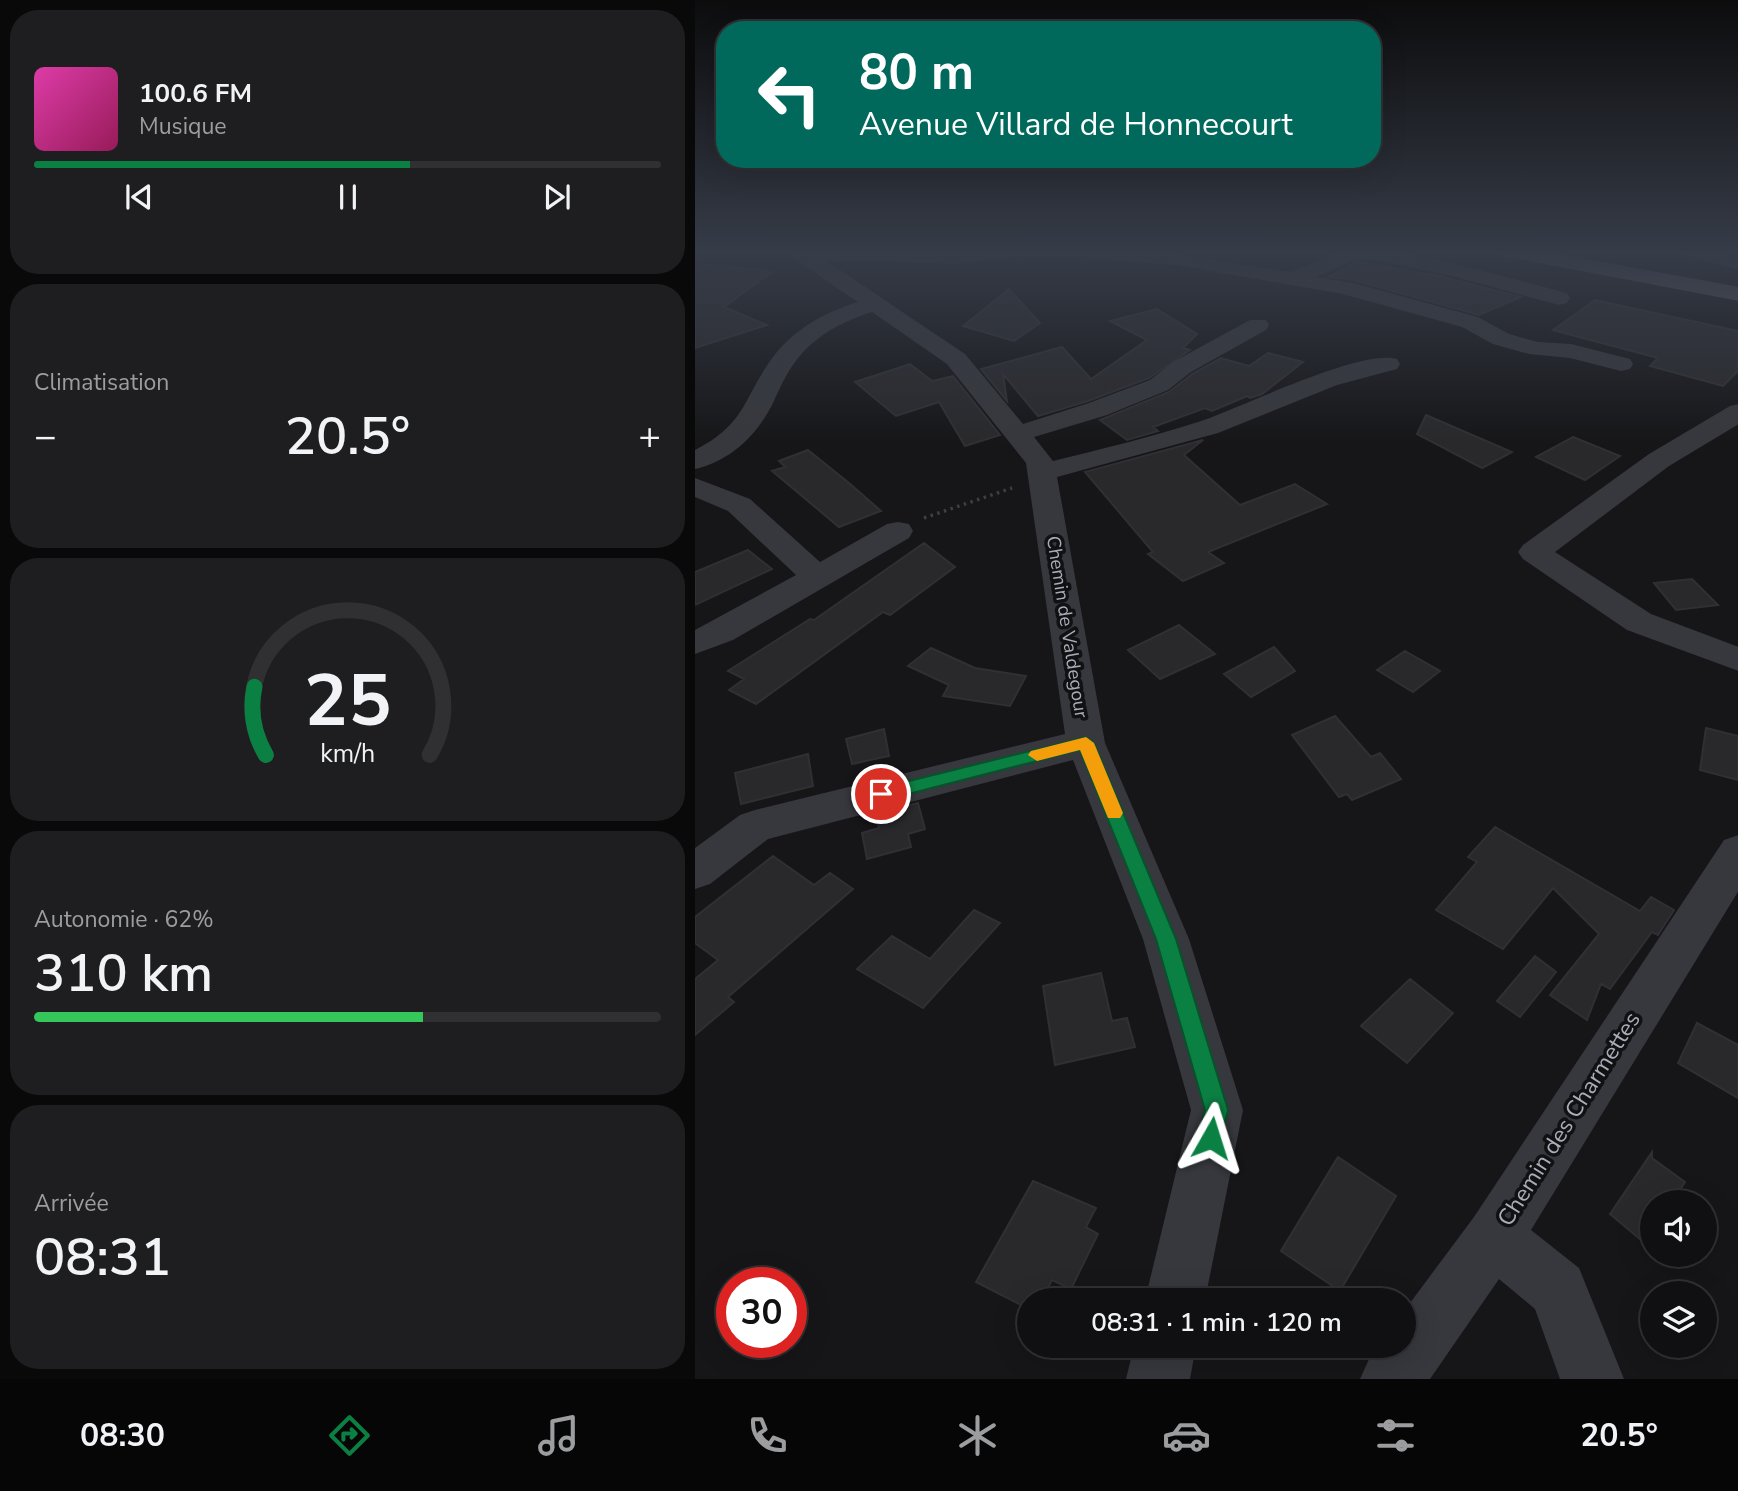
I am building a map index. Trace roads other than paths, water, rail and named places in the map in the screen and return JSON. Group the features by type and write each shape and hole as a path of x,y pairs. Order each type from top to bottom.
{"street":[{"path":"695,461 713,453 744,428 783,360 808,334 838,315"},
{"name":"Chemin de Valdegour","path":"893,315 956,359 1040,462 1086,743 1166,939 1217,1110 1178,1288"},
{"path":"1446,315 1470,322 1533,331 1561,341 1571,351 1621,363"},
{"path":"1017,434 1098,409 1159,385 1182,368 1258,325"},
{"path":"1042,477 1230,420 1355,369 1388,364"},
{"path":"1738,412 1659,460 1534,552 1639,622 1738,660"},
{"path":"695,487 739,505 816,577"},
{"path":"695,643 721,632 898,531"},
{"path":"695,872 755,826 1086,743"},
{"name":"Chemin des Charmettes","path":"1392,1379 1494,1237 1738,852"},
{"path":"1494,1237 1558,1289 1592,1379"},
{"path":"1158,1379 1162,1358"}]}
